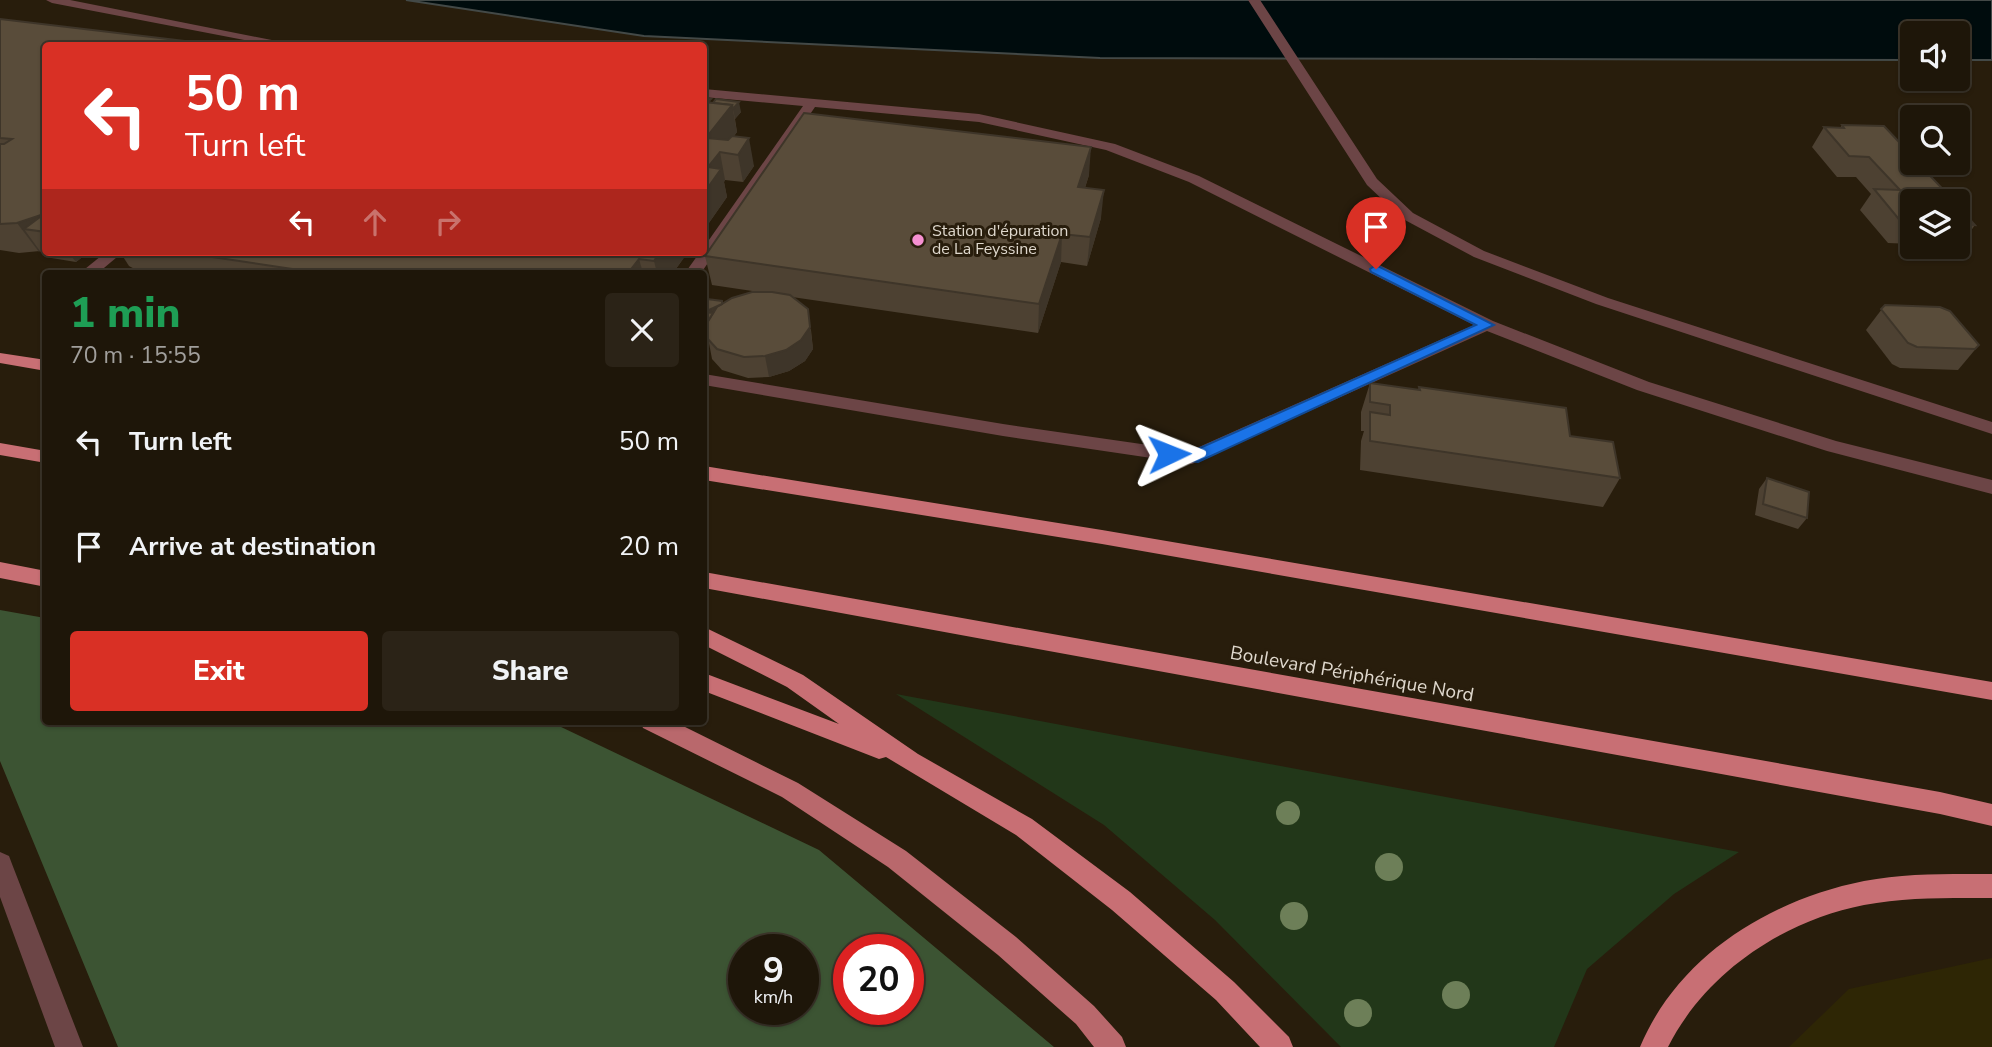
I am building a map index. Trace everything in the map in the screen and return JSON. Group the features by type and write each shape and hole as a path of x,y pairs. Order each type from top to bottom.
{"highway":[{"path":"0,358 42,365"},
{"path":"0,449 42,456"},
{"path":"707,472 1992,691"},
{"path":"0,570 42,578"},
{"name":"Boulevard Périphérique Nord","path":"707,581 1913,798 1992,815"},
{"path":"707,637 795,681 910,761 1024,827 1121,901 1225,991 1279,1047"},
{"path":"707,683 910,761"},
{"path":"1654,1047 1663,1026 1698,980 1735,948 1790,917 1848,897 1919,886 1992,886"}],"main road":[{"path":"660,725 790,790 897,859 1007,946 1085,1015 1112,1047"}],"street":[{"path":"52,0 275,42"},
{"path":"1254,0 1372,182 1408,216 1479,254 1602,301 1992,428"},
{"path":"707,93 979,118 1110,147 1194,179 1487,325 1643,386 1833,447 1992,487"},
{"path":"707,253 812,102"},
{"path":"92,270 110,256"},
{"path":"707,381 1003,430 1192,458 1487,325"},
{"path":"0,864 69,1047"}],"green space":[{"path":"0,610 42,617 42,725 559,726 819,850 919,934 833,934 833,1025 924,1025 924,938 1054,1047 118,1047 0,761"},
{"path":"896,694 1739,852 1674,894 1587,969 1554,1047 1341,1047 1215,920 1104,825"}],"sand":[{"path":"1992,958 1992,1047 1789,1047 1849,989"}],"shaded area":[{"path":"406,0 1992,0 1992,60 1970,60 1970,21 1900,21 1900,60 1100,58 644,36"}],"building":[{"path":"0,19 193,42 42,42 42,215 17,223 0,224 0,144 12,139 0,138"},
{"path":"716,99 739,102 733,109 732,105 713,103"},
{"path":"707,102 732,105 707,137"},
{"name":"Station d'épuration de La Feyssine","path":"804,113 1091,147 1078,187 1104,190 1090,237 1062,234 1039,304 705,256"},
{"path":"1842,125 1884,126 1900,143 1900,175 1929,175 1943,189 1900,190 1869,157 1849,156 1824,127 1844,128"},
{"path":"707,138 749,138 738,155 720,152 708,167 721,169 707,189"},
{"path":"1874,189 1900,190 1900,221"},
{"path":"42,216 42,231 24,229"},
{"path":"206,256 657,256 654,261 639,259 630,270 299,270"},
{"path":"752,292 790,295 808,309 810,327 801,340 786,350 765,356 744,357 717,349 707,338 707,323 717,307 732,298"},
{"path":"707,299 722,301 722,304 709,310"},
{"path":"1885,305 1940,307 1950,311 1979,345 1975,349 1917,347 1908,343 1881,309"},
{"path":"707,312 713,313 707,323"},
{"path":"1370,383 1420,390 1419,387 1566,408 1570,436 1613,442 1620,478 1370,441 1370,412 1390,415 1390,405 1370,402"},
{"path":"1767,478 1809,492 1807,518 1763,504"}],"place":[{"name":"Station d'épuration de La Feyssine","path":"918,240"}],"route":[{"path":"1169,454 1192,458 1487,325 1376,269"}]}
